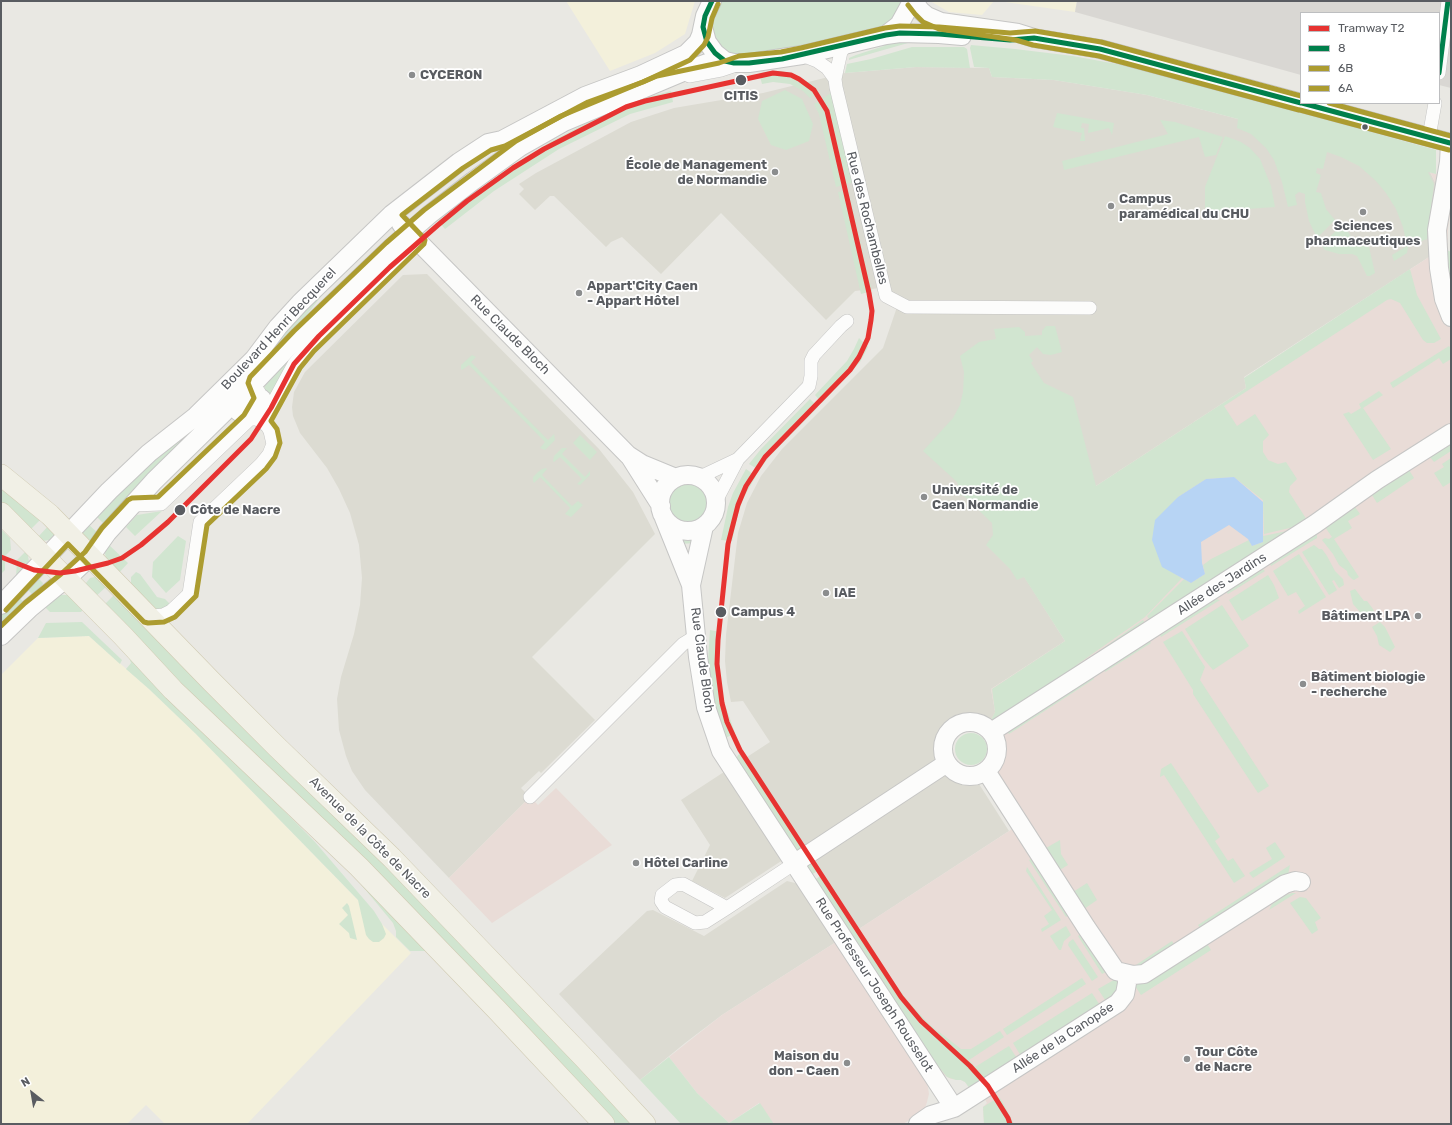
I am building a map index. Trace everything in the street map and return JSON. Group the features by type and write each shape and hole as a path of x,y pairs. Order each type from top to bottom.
{"main road":[{"name":"Avenue de la Côte de Nacre","path":"1,475 50,515 272,742 392,858 585,1059 645,1124"},
{"path":"1,513 140,653 173,690 359,867 497,1010 604,1124"}],"street":[{"path":"712,1 705,16 703,27 707,42 715,53 733,62 782,59 886,35 939,34 1010,40 1034,38"},
{"path":"886,35 899,25 911,1"},
{"path":"914,1 923,13 935,20 1018,33 1034,38 1100,49 1300,102"},
{"path":"1440,65 1448,1"},
{"name":"Boulevard Henri Becquerel","path":"1,636 30,608 66,579 90,557 107,533 142,493 255,382 299,336 324,299 347,273 405,227 459,162 488,143 502,140 586,96 680,58 691,50 698,42 703,27"},
{"name":"Rue des Rochambelles","path":"846,45 842,52 835,78 837,94 886,296 907,307 1090,308"},
{"path":"802,55 817,61 827,68 835,78"},
{"name":"Boulevard Henri Becquerel","path":"1,605 134,466 201,411 254,359 278,327 300,303 405,227 520,147 546,132 564,122 710,62 733,62"},
{"path":"1306,104 1429,137 1451,140 1449,162 1437,230 1439,268 1444,299 1451,317"},
{"path":"1429,137 1435,104"},
{"path":"133,505 161,504 256,421 294,364 405,227"},
{"name":"Rue Claude Bloch","path":"405,227 628,454 642,464 676,478"},
{"path":"716,501 711,487 700,478 686,475 676,478 667,485 662,494 663,512 675,528 693,530 704,526 709,522 714,515 716,501 738,459 808,386 811,376 811,361 814,356 841,326 848,321"},
{"path":"255,382 262,399 256,421"},
{"path":"176,459 202,447 254,398 262,399"},
{"path":"148,616 163,615 171,611 189,594 200,522 261,464 268,454 273,444 272,437 267,426 256,421"},
{"name":"Allée des Jardins","path":"991,732 1315,524 1377,480 1451,433"},
{"name":"Rue Claude Bloch","path":"628,454 663,512 691,584 696,636 706,707 719,745 725,757"},
{"path":"700,478 738,459"},
{"name":"Rue Claude Bloch","path":"691,584 704,526"},
{"path":"530,797 683,644 696,636"},
{"path":"966,722 973,722 986,727 991,732 995,740 996,753 992,765 986,771 978,775 969,776 952,770 944,756 943,748 944,740 948,733 966,722"},
{"name":"Rue Professeur Joseph Rousselot","path":"725,757 954,1108"},
{"path":"727,908 947,763"},
{"path":"986,771 1114,969 1127,974 1144,974 1284,884 1295,881 1301,882"},
{"name":"Allée de la Canopée","path":"954,1108 1118,1003 1125,994 1127,974"},
{"path":"918,1124 931,1115 954,1108"},
{"path":"940,1124 954,1108"}],"shaded area":[{"path":"566,1 695,1 685,34 655,53 610,71"},
{"path":"930,1 994,1 982,15 949,12"},
{"path":"998,1 1077,1 1075,12"},
{"path":"1077,1 1451,1 1451,88 1440,85 1440,12 1300,12 1300,75 1075,12"},
{"name":"Université de Caen Normandie","path":"916,67 989,68 992,77 1054,80 1147,95 1238,119 1352,153 1430,172 1436,184 1429,240 1429,257 1244,377 1246,388 1096,486 1024,576 1065,641 991,689 1001,743 991,725 979,718 966,717 954,720 945,727 938,736 935,747 937,759 947,777 959,784 979,784 1009,831 859,929 804,846 725,898 692,881 710,845 681,800 770,742 743,701 731,702 727,682 725,661 726,635 738,533 747,503 761,476 782,449 883,348 897,307 880,288 855,291 826,320 721,213 661,274 622,237 611,242 606,247 554,196 550,196 535,210 519,194 524,189 519,184 536,173 631,122 674,108 763,93 845,73"},
{"path":"1430,172 1451,178 1451,208 1448,229 1447,260 1451,287 1451,1124 984,1124 983,1107 987,1103 979,1089 973,1093 965,1082 951,1079 940,1073 848,936 1026,820 995,772 1000,763 1002,750 999,727 991,720 995,712 991,689 1065,641 1024,576 1096,486 1246,388 1244,378 1429,257 1429,240 1436,184"},
{"path":"427,274 599,449 633,492 655,534 532,657 595,720 541,773 539,771 521,788 530,797 449,878 365,790 352,771 346,756 339,730 337,699 341,677 354,634 360,605 362,578 359,545 350,513 339,489 327,468 300,433 293,416 292,407 294,392 305,372 403,275"},
{"path":"89,636 149,689 196,734 411,953 247,1124 165,1124 146,1105 127,1124 1,1124 1,675 38,638"},
{"path":"556,788 612,845 492,923 449,878 530,797 538,805"},
{"path":"787,881 799,884 836,942 722,1015 640,1080 559,994 647,911 653,910 704,936"},
{"path":"836,942 927,1081 929,1094 924,1111 903,1124 774,1124 759,1103 729,1123 697,1093 669,1057 722,1015"}],"green space":[{"path":"720,1 903,1 894,19 884,27 847,37 748,57 727,54 715,37 712,22"},
{"path":"915,41 849,60 849,58 856,55 884,46 886,42"},
{"path":"971,45 1073,56 1149,70 1436,150 1436,174 1428,172 1434,184 1427,239 1419,242 1415,238 1409,242 1407,253 1394,261 1392,255 1407,246 1403,227 1396,209 1376,181 1359,166 1327,152 1323,169 1317,168 1316,173 1321,175 1316,192 1321,193 1326,209 1335,220 1317,238 1309,221 1305,194 1299,192 1295,195 1297,205 1288,207 1282,182 1274,160 1266,148 1251,134 1237,128 1238,119 1147,95 1054,80 992,77 989,68 974,67 970,48"},
{"path":"912,47 964,47 967,49 970,68 916,67 845,73 847,64 871,59"},
{"path":"782,71 796,75 813,85 819,92 810,98 803,91 790,84 773,82 762,84 759,73"},
{"path":"785,90 802,99 813,124 809,141 786,150 771,145 758,119 762,101"},
{"path":"671,91 673,102 630,114 559,149 494,191 445,229 438,221 489,182 550,142 606,113 640,99"},
{"path":"834,91 855,182 836,187 819,114 814,104"},
{"path":"1057,113 1114,123 1112,135 1109,128 1088,133 1089,124 1082,123 1081,128 1084,128 1085,141 1080,141 1082,133 1053,127"},
{"path":"1160,120 1175,122 1223,137 1216,155 1205,157 1199,137 1064,170 1062,161 1168,134"},
{"path":"1225,136 1241,142 1250,148 1260,159 1271,186 1275,207 1205,212 1205,187"},
{"path":"848,190 872,291 861,294 838,192"},
{"path":"1341,226 1346,229 1354,241 1360,245 1369,247 1375,273 1367,276 1357,256 1352,254 1339,254 1325,250 1321,245"},
{"path":"377,241 323,294 291,335 106,526 96,516 140,473 190,430 285,326"},
{"path":"1447,250 1451,252 1451,287 1448,271"},
{"path":"401,262 404,265 312,356 298,375 278,413 274,409 301,361"},
{"path":"1410,269 1417,295 1441,339 1434,343 1427,343 1423,340 1400,303 1391,299 1387,300 1224,406 1237,426 1255,414 1269,435 1263,441 1263,452 1268,460 1278,464 1286,462 1297,479 1290,486 1289,492 1307,520 1298,526 1264,534 1263,500 1234,477 1206,479 1178,497 1162,566 1182,578 1145,617 1078,664 1070,674 996,721 991,720 995,712 992,689 1065,641 1024,577 1017,580 1010,569 986,545 993,535 992,523 964,496 952,493 958,485 957,482 923,451 953,418 960,405 963,392 964,372 960,356 979,342 996,339 994,329 1019,327 1025,332 1025,336 1042,335 1042,331 1046,326 1055,326 1062,352 1051,355 1043,354 1037,347 1029,355 1033,361 1031,363 1044,383 1073,397 1096,486 1246,388 1244,378"},
{"path":"859,338 868,347 860,362 822,403 815,395 847,361"},
{"path":"306,339 270,403 263,391 266,383"},
{"path":"1449,346 1451,349 1451,359 1443,364 1439,358 1393,388 1390,383"},
{"path":"472,355 476,357 471,362 548,440 554,434 555,440 545,450 540,448 545,442 469,365 462,370 461,369 461,365"},
{"path":"1379,391 1383,395 1363,408 1391,449 1373,460 1343,414 1349,412 1351,414 1361,408 1359,404"},
{"path":"810,399 818,407 769,457 759,470 749,464 761,449"},
{"path":"580,435 597,452 590,460 573,443"},
{"path":"1451,443 1451,451 1434,462 1430,457"},
{"path":"562,448 567,448 562,454 585,477 590,471 590,475 580,485 577,484 582,479 560,457 554,462 553,461 554,456"},
{"path":"1451,458 1451,482 1443,487 1434,473 1444,467 1442,464"},
{"path":"542,469 547,469 542,475 572,506 578,501 583,505 571,517 565,514 570,508 540,477 534,483 533,477"},
{"path":"746,469 756,476 744,497 738,514 732,541 721,540 728,507 733,493"},
{"path":"1409,470 1414,478 1377,503 1372,495"},
{"path":"687,481 702,487 708,502 702,517 687,523 672,517 666,502 672,487"},
{"path":"1,482 44,516 30,530 1,501"},
{"path":"1355,507 1360,514 1348,521 1352,528 1334,539 1359,577 1354,580 1348,575 1347,571 1339,565 1333,554 1322,540 1332,537 1325,527"},
{"path":"162,511 135,536 126,527 137,515"},
{"path":"51,523 55,532 54,535 49,540 42,541 38,537"},
{"path":"88,524 99,534 92,542 88,543 81,533"},
{"path":"1317,528 1317,538 1271,566 1270,564"},
{"path":"1,529 10,538 11,550 5,556 5,570 1,574"},
{"path":"1297,529 1152,623 1147,616 1184,579 1191,583 1205,574 1203,565 1211,559 1249,540 1252,546 1263,542 1263,536"},
{"path":"677,534 691,536 700,534 698,543 678,544"},
{"path":"178,536 186,541 180,580 166,593 152,577 153,562"},
{"path":"108,544 128,563 117,575 106,559 105,553"},
{"path":"1314,545 1319,549 1322,549 1335,571 1343,579 1344,585 1339,588 1334,580 1332,581 1337,590 1329,595 1302,552"},
{"path":"27,550 29,562 16,578 17,560"},
{"path":"1299,554 1326,597 1299,614 1298,611 1305,606 1296,592 1288,596 1273,571"},
{"path":"1261,568 1265,571 1228,594 1225,591"},
{"path":"136,572 140,574 157,597 165,599 170,604 165,610 156,609 131,585 131,577"},
{"path":"1268,575 1279,598 1242,621 1229,600"},
{"path":"38,578 43,583 33,595 26,588"},
{"path":"90,578 99,578 107,586 93,599 84,588"},
{"path":"1355,589 1364,601 1367,601 1376,616 1365,621 1363,619 1360,612 1353,604 1350,591"},
{"path":"115,594 371,845 638,1124 613,1124 102,607"},
{"path":"58,595 71,595 86,606 81,612 50,612 44,606"},
{"path":"17,596 24,602 1,625 1,613"},
{"path":"1211,598 1220,600 1161,637 1158,631"},
{"path":"1222,605 1249,646 1213,670 1203,658 1185,629"},
{"path":"1143,620 1147,626 1076,668 1081,664"},
{"path":"82,622 122,660 120,664 89,636 38,638 46,623"},
{"path":"1380,622 1385,627 1395,647 1390,652 1379,645 1377,636 1372,627"},
{"path":"710,630 721,632 719,644 720,681 724,702 735,733 722,740 716,723 708,661"},
{"path":"1182,631 1205,667 1200,680 1269,786 1258,793 1193,694 1193,690 1163,642"},
{"path":"1147,638 1151,643 1105,672 1103,668"},
{"path":"127,652 315,842 374,911 386,934 384,938 379,942 373,942 369,939 366,935 358,900 196,734 126,669 131,663"},
{"path":"1093,677 1094,679 1009,734 1005,729"},
{"path":"971,733 982,738 987,749 982,760 971,765 960,760 955,749 960,738"},
{"path":"743,752 805,849 796,851 736,759 738,755"},
{"path":"1171,763 1220,837 1215,841 1228,861 1233,858 1245,876 1234,883 1164,775 1160,777 1161,769"},
{"path":"1060,840 1061,854 1068,865 1058,871 1046,848"},
{"path":"1275,842 1285,857 1253,878 1249,873 1272,859 1266,848"},
{"path":"1035,857 1071,913 1066,917 1029,860"},
{"path":"812,858 819,870 808,877 806,868"},
{"path":"1290,865 1287,880 1202,931 1198,925"},
{"path":"1027,867 1061,920 1042,932 1041,929 1049,924 1044,916 1052,910 1026,871"},
{"path":"349,870 427,951 410,951 396,937 396,931 393,923"},
{"path":"822,875 864,939 866,938 891,978 907,1000 927,1022 961,1049 971,1049 1000,1031 1004,1037 969,1060 975,1067 1009,1046 1020,1063 973,1093 965,1082 947,1077 919,1043 811,882"},
{"path":"1087,883 1097,900 1084,909 1073,892"},
{"path":"1292,893 1296,893 1269,910 1272,904"},
{"path":"1300,897 1306,898 1321,918 1315,922 1318,930 1312,934 1290,903"},
{"path":"347,903 357,940 350,938 349,933 339,924 348,915 342,908"},
{"path":"1066,926 1071,935 1064,941 1061,950 1059,950 1050,936"},
{"path":"1084,932 1108,971 1102,974 1078,936"},
{"path":"1073,939 1098,977 1092,981 1068,945"},
{"path":"1172,941 1176,948 1146,967 1133,967"},
{"path":"1205,941 1211,950 1141,995 1135,986"},
{"path":"1119,977 1123,992 1109,1006 1098,989"},
{"path":"1082,978 1086,984 1007,1035 1003,1029"},
{"path":"1092,993 1103,1010 1024,1061 1013,1043"},
{"path":"669,1057 697,1093 729,1123 760,1103 774,1124 681,1124 640,1080"},
{"path":"999,1097 1014,1124 984,1124 983,1107"}],"water":[{"path":"1234,477 1263,502 1263,542 1252,546 1248,539 1229,525 1201,542 1202,563 1205,574 1191,583 1162,567 1152,540 1155,520 1178,497 1206,479"}],"tram line":[{"name":"T2","path":"1,557 34,570 60,573 108,563 122,558 141,545 168,522 251,439 271,408 294,364 319,336 390,267 438,225 467,201 513,168 544,149 626,107 645,101 773,73 791,75 799,79 814,90 827,111 869,293 872,311 871,320 868,338 859,357 850,370 765,457 746,486 738,505 728,544 718,640 717,664 722,703 727,722 740,750 901,997 921,1021 970,1066 988,1086 1008,1118 1010,1124"}],"transit line":[{"name":"8","path":"712,1 705,16 703,27 707,42 715,53 725,61 734,63 749,63 782,59 900,33 939,34 1010,40 1034,38 1100,49 1300,103"},
{"name":"8","path":"1440,65 1448,1"},
{"name":"6B","path":"6,610 68,544 144,622 164,622 175,617 196,596 207,525 266,469 275,457 280,443 277,429 271,421 300,368 314,351 424,244 425,240 423,237 402,215 463,168 491,150 505,146 588,102 643,82 690,60 704,45 708,37 712,18 718,4"},
{"name":"6B","path":"908,5 923,22 939,29 1016,40 1033,45 1099,56 1299,110"},
{"name":"6A","path":"1,626 25,603 61,574 85,552 102,528 128,500 132,498 158,497 244,415 254,398 248,383 250,377 294,331 386,243 424,210 516,141 561,116 657,76 719,63 739,56 781,52 885,28 900,26 939,27 1010,33 1035,31 1101,42 1300,96"},
{"name":"8","path":"1306,104 1450,143"},
{"name":"6A","path":"1333,104 1451,136"},
{"name":"6B","path":"1300,110 1449,150"}],"place":[{"name":"CYCERON","path":"412,75"},
{"name":"CITIS","path":"741,80"},
{"name":"École de Management de Normandie","path":"775,172"},
{"name":"Campus paramédical du CHU","path":"1111,206"},
{"name":"Sciences pharmaceutiques","path":"1363,212"},
{"name":"Appart'City Caen - Appart Hôtel","path":"579,293"},
{"name":"Université de Caen Normandie","path":"924,497"},
{"name":"Côte de Nacre","path":"180,510"},
{"name":"IAE","path":"826,593"},
{"name":"Campus 4","path":"721,612"},
{"name":"Bâtiment LPA","path":"1418,616"},
{"name":"Bâtiment biologie - recherche","path":"1303,684"},
{"name":"Hôtel Carline","path":"636,863"},
{"name":"Tour Côte de Nacre","path":"1187,1059"},
{"name":"Maison du don – Caen","path":"847,1063"}]}
